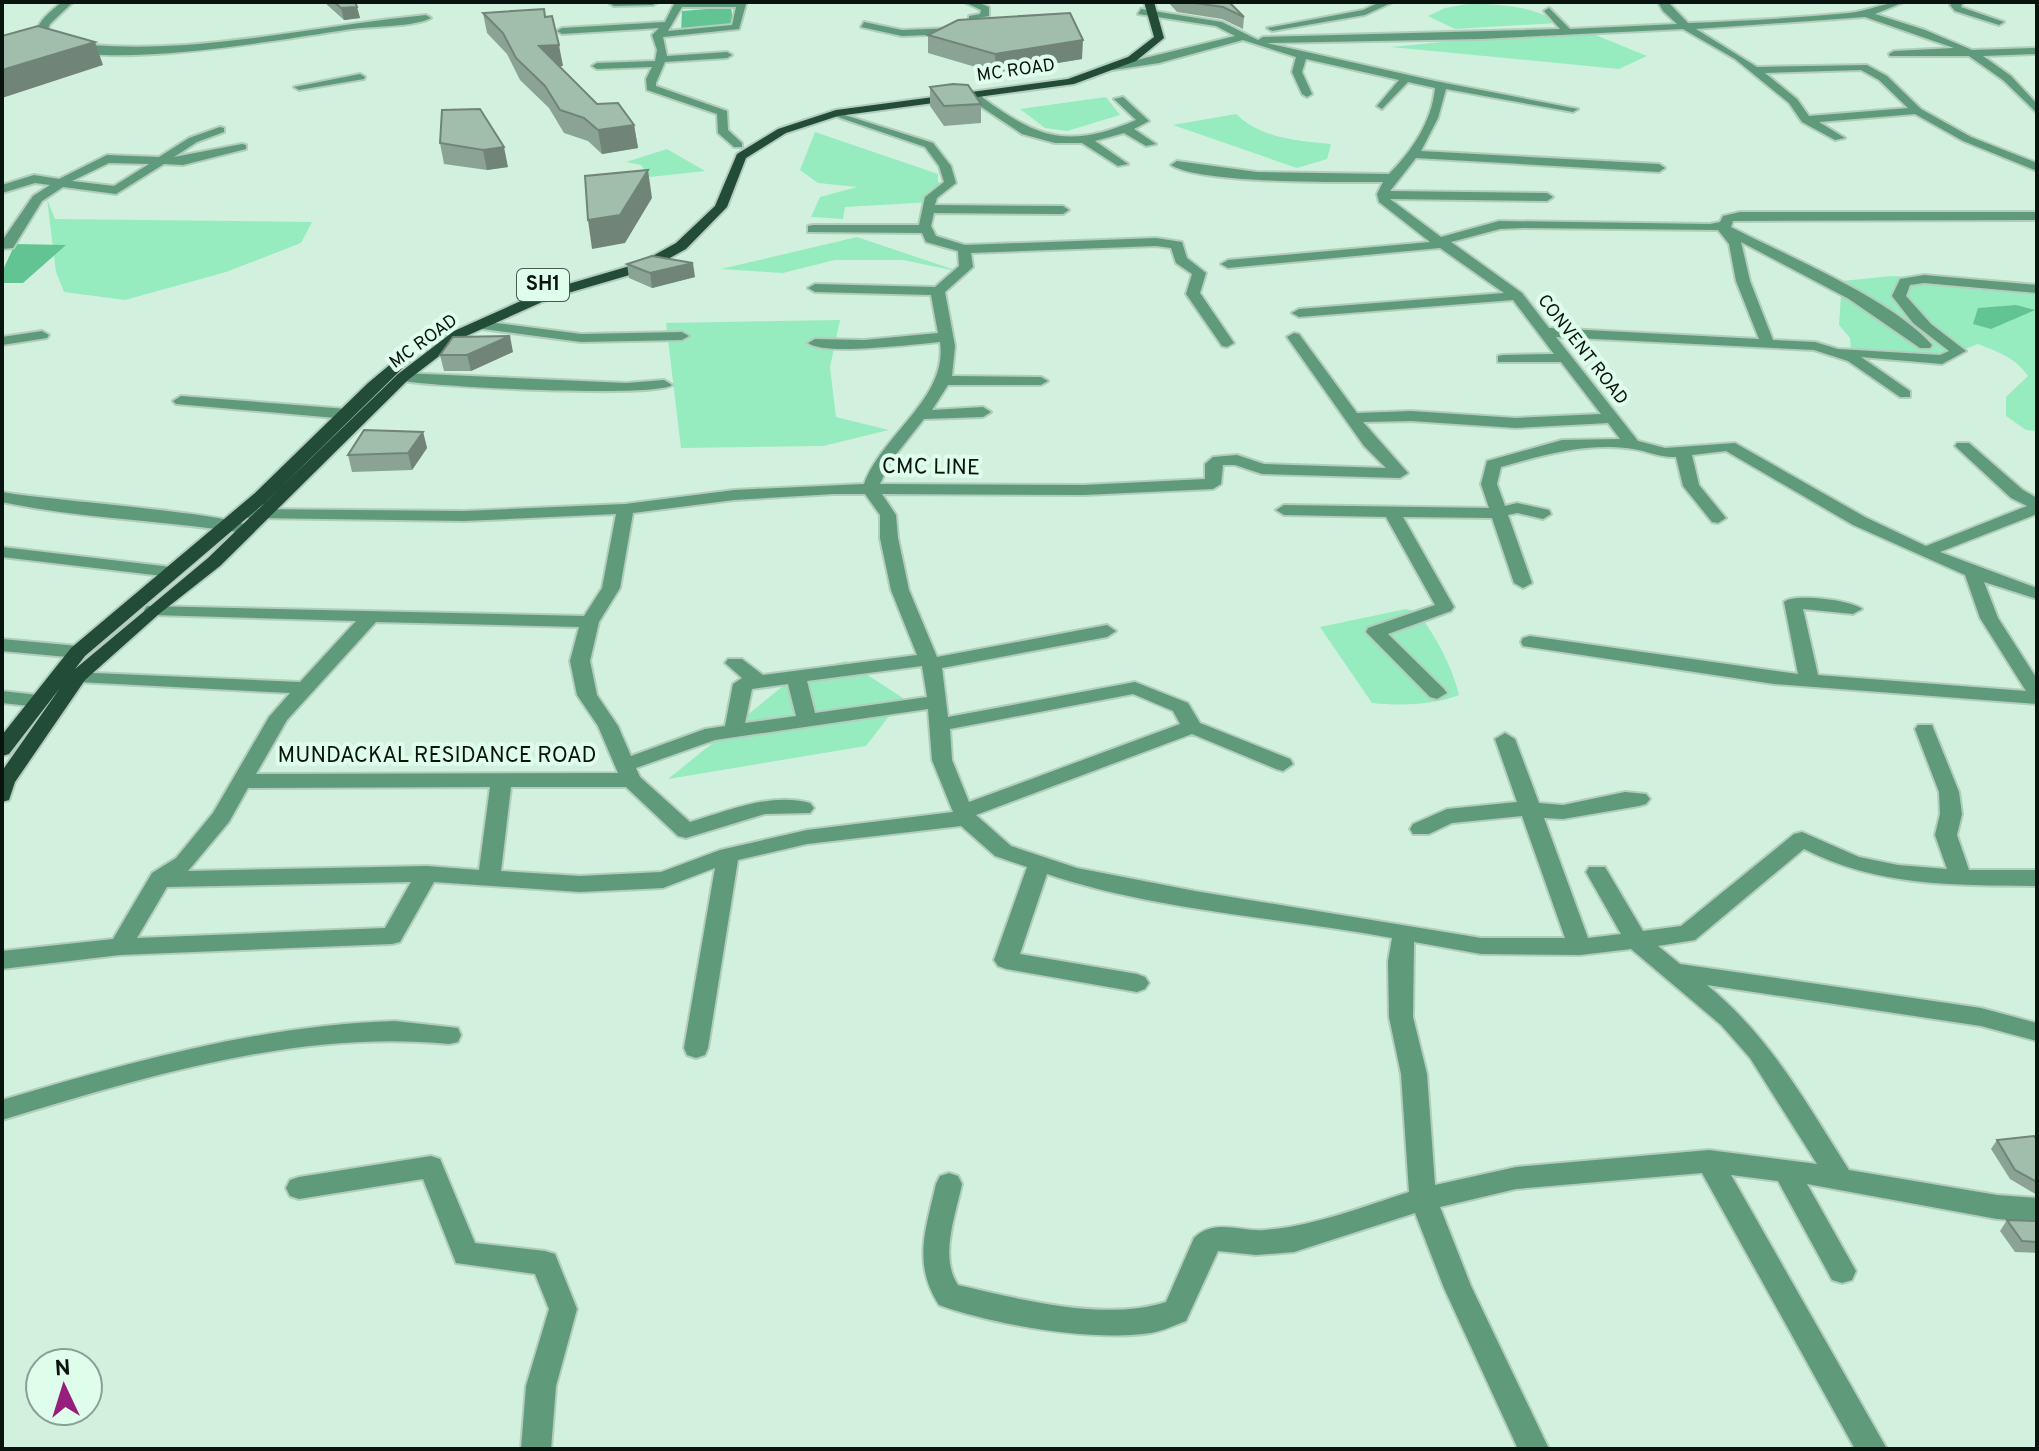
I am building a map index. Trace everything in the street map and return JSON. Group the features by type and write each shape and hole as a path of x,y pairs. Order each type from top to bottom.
{"main road":[{"name":"MC ROAD","path":"3,786 78,676 250,529 403,377 459,334 546,295 645,266 681,246 721,207 741,156 782,131 836,113 1070,82 1132,59 1159,38 1146,7"},
{"name":"MC ROAD","path":"2,749 78,652 241,513 373,386 436,335 536,286 591,273 655,249 684,229 714,195 726,156 738,145 797,121 890,96 1064,77 1094,68 1139,47 1145,39 1146,7"}],"street":[{"path":"40,38 45,23 68,2"},
{"path":"614,3 653,2"},
{"path":"864,25 918,34 972,23 984,16 986,9 969,2"},
{"path":"1247,34 1365,12 1388,2"},
{"path":"1663,2 1666,9 1686,27 1739,57 1793,101 1806,120 1839,138"},
{"path":"1247,34 1568,32 1686,27 1866,14 1899,2"},
{"path":"1958,2 1955,5 1958,9 1999,22"},
{"path":"677,3 741,3 736,27 657,35 669,25 677,3"},
{"path":"1146,7 1247,34 1302,55 1573,109"},
{"path":"1549,11 1568,32"},
{"path":"1866,14 1924,33 1965,52 2006,77 2037,110"},
{"path":"1113,67 1159,60 1247,34 1289,17"},
{"path":"27,40 40,38 47,43 101,51 137,52 426,18"},
{"path":"562,31 669,25"},
{"path":"657,35 662,50 660,62 650,80 651,88 723,113 722,131 738,145"},
{"path":"1894,54 2037,51"},
{"path":"597,66 727,55"},
{"path":"1302,55 1297,72 1307,94"},
{"path":"1755,70 1863,67 1892,86 1917,111 1967,139 2037,167"},
{"path":"299,87 360,77"},
{"path":"1382,106 1406,78"},
{"path":"1437,84 1442,88 1432,124 1405,165 1391,178 1383,195 1547,197"},
{"path":"976,95 978,100 1026,132 1058,142 1125,129 1143,121 1119,99"},
{"path":"1806,120 1917,111"},
{"path":"836,113 929,145 945,166 950,183 931,197 926,229 931,239 964,249 1156,242 1177,245 1181,260 1199,273 1193,294 1203,304 1227,343"},
{"path":"1125,129 1150,144"},
{"path":"2,189 34,179 116,190 193,140 220,130"},
{"path":"1084,139 1122,164"},
{"path":"2,245 8,245 37,199 63,181 107,159 183,161 242,147"},
{"path":"1410,154 1659,168"},
{"path":"1177,165 1274,174 1391,178"},
{"name":"CONVENT ROAD","path":"1383,195 1388,206 1517,296 1632,444"},
{"path":"929,209 1063,210"},
{"path":"1721,227 1726,225 1727,219 1740,216 2037,216"},
{"path":"2020,216 2037,231"},
{"path":"1228,264 1444,243 1499,225 1721,227 1829,284 1908,331 1942,360"},
{"path":"1721,227 1735,243 1743,281 1768,344"},
{"path":"813,229 926,229"},
{"path":"815,288 938,291 966,267 964,249"},
{"path":"1544,332 1768,344 1942,360 1959,351 1933,335 1908,310 1899,296 1905,282 1924,279 2037,289"},
{"path":"938,291 938,308 949,363 942,380 882,461 870,489 888,515 889,538 900,590 935,674 942,760 964,815 1003,851 1075,875 1195,899 1481,946 1580,947 1687,934 1802,839 1852,862 1912,874 1961,878 2037,878"},
{"path":"1299,313 1517,296"},
{"path":"480,325 581,338 682,336"},
{"path":"2,341 42,335"},
{"path":"815,343 864,344 946,337"},
{"name":"CMC LINE","path":"241,513 464,516 625,509 734,495 870,489 1084,490 1213,484 1213,464 1219,460 1237,460 1262,469 1400,473 1370,443 1294,337"},
{"path":"1829,350 1853,358 1905,394"},
{"path":"1503,359 1564,358"},
{"path":"403,377 626,388 664,385"},
{"path":"942,380 1041,381"},
{"path":"181,401 347,414"},
{"path":"917,415 983,412"},
{"path":"1354,418 1411,416 1516,423 1612,418"},
{"path":"1523,583 1496,513 1489,484 1493,464 1562,445 1632,444 1665,453 1729,446 1847,515 1974,573 2037,594"},
{"path":"1963,446 2017,494 2037,506"},
{"path":"1683,451 1691,486 1718,518"},
{"path":"2,497 35,504 190,519 250,529"},
{"path":"1928,551 2037,506"},
{"path":"1284,510 1496,513 1517,508 1543,514"},
{"path":"625,509 611,588 590,622 580,661 587,695 608,726 628,772 686,831 764,807 803,808"},
{"path":"1392,512 1445,607 1375,632 1437,693"},
{"path":"2,552 171,572"},
{"path":"1974,573 1975,590 2037,695"},
{"path":"1809,681 1793,602 1853,609"},
{"path":"153,610 590,622"},
{"path":"120,947 160,879 184,863 221,817 279,717 370,617"},
{"path":"734,730 743,684 929,661 1107,631"},
{"path":"1530,642 1809,681 2037,695"},
{"path":"2,645 78,652"},
{"path":"735,663 759,682"},
{"path":"78,676 304,688"},
{"path":"796,677 807,719"},
{"path":"939,725 1135,688 1181,707 1192,727 1283,764"},
{"path":"2,697 38,701"},
{"name":"MUNDACKAL RESIDANCE ROAD","path":"244,781 501,781 628,772 712,734 937,702"},
{"path":"160,879 427,874 580,884 663,880 728,855 807,837 964,815 1192,727"},
{"path":"1925,729 1949,792 1951,814 1946,835 1961,878"},
{"path":"1505,739 1580,947"},
{"path":"489,878 501,781"},
{"path":"1421,829 1447,816 1509,808 1563,812 1639,799"},
{"path":"696,1048 728,855"},
{"path":"1039,863 1006,960 1137,983"},
{"path":"1597,872 1638,942 1730,1018 1759,1051 1841,1179"},
{"path":"2,960 120,947 392,936 427,874"},
{"path":"1404,931 1400,961 1401,1017 1414,1074 1423,1199 1458,1288 1534,1449"},
{"path":"1676,972 1981,1017 2037,1032"},
{"path":"2,1110 97,1081 256,1047 389,1031 449,1035"},
{"path":"1709,1161 1872,1449"},
{"path":"949,1184 935,1266 941,1287 949,1296 1077,1319 1150,1322 1176,1312 1204,1246 1212,1238 1256,1243 1294,1240 1423,1199 1516,1178 1709,1161 1841,1179 1997,1207 2037,1210"},
{"path":"299,1188 431,1167 466,1254 545,1263 563,1309 541,1386 536,1449"},
{"path":"1786,1171 1842,1271"}],"shaded area":[{"path":"1473,3 1529,10 1558,23 1455,29 1428,16 1445,8"},
{"path":"731,7 734,29 681,33 682,11"},
{"path":"1553,31 1593,34 1647,56 1619,69 1391,47"},
{"path":"1106,97 1120,115 1067,131 1045,128 1020,109"},
{"path":"1236,114 1268,133 1293,140 1331,144 1327,159 1297,168 1173,125"},
{"path":"815,132 938,174 938,182 952,188 933,202 845,207 843,219 811,217 820,197 857,187 818,183 800,170"},
{"path":"667,149 705,171 650,177 641,165 626,162"},
{"path":"47,199 55,219 312,222 301,243 226,272 125,300 64,292 56,272"},
{"path":"857,237 961,272 903,260 835,260 783,273 721,269"},
{"path":"15,244 66,245 23,283 2,283 2,272"},
{"path":"1892,276 2037,286 2037,431 2026,430 2006,416 2006,397 2028,376 2012,360 1993,350 1978,344 1944,361 1908,362 1885,361 1851,352 1850,338 1839,325 1842,281"},
{"path":"2016,305 2035,310 1991,329 1973,324 1978,308"},
{"path":"840,320 830,367 836,417 889,430 823,446 681,448 666,323"},
{"path":"1406,609 1418,612 1431,631 1459,695 1417,704 1372,703 1320,627"},
{"path":"846,661 903,698 866,746 668,779 798,674"}],"building":[{"path":"334,2 355,2 357,7 341,8"},
{"path":"1189,2 1229,2 1244,17 1223,7"},
{"path":"544,9 545,17 552,16 559,45 539,46 597,104 618,103 634,125 598,130 584,118 560,110 545,86 516,58 503,33 483,13"},
{"path":"1070,13 1083,40 995,54 928,35 958,20"},
{"path":"38,26 95,42 2,70 2,36"},
{"path":"968,85 981,104 944,106 930,87"},
{"path":"480,109 504,147 483,150 440,143 442,110"},
{"path":"648,170 620,215 588,220 585,176"},
{"path":"652,256 693,263 650,273 627,264"},
{"path":"510,336 467,355 440,355 453,337"},
{"path":"364,430 423,432 408,453 348,455"},
{"path":"2034,1136 2037,1140 2037,1182 2015,1170 1997,1140"},
{"path":"2007,1220 2037,1221 2037,1242 2022,1241"}]}
